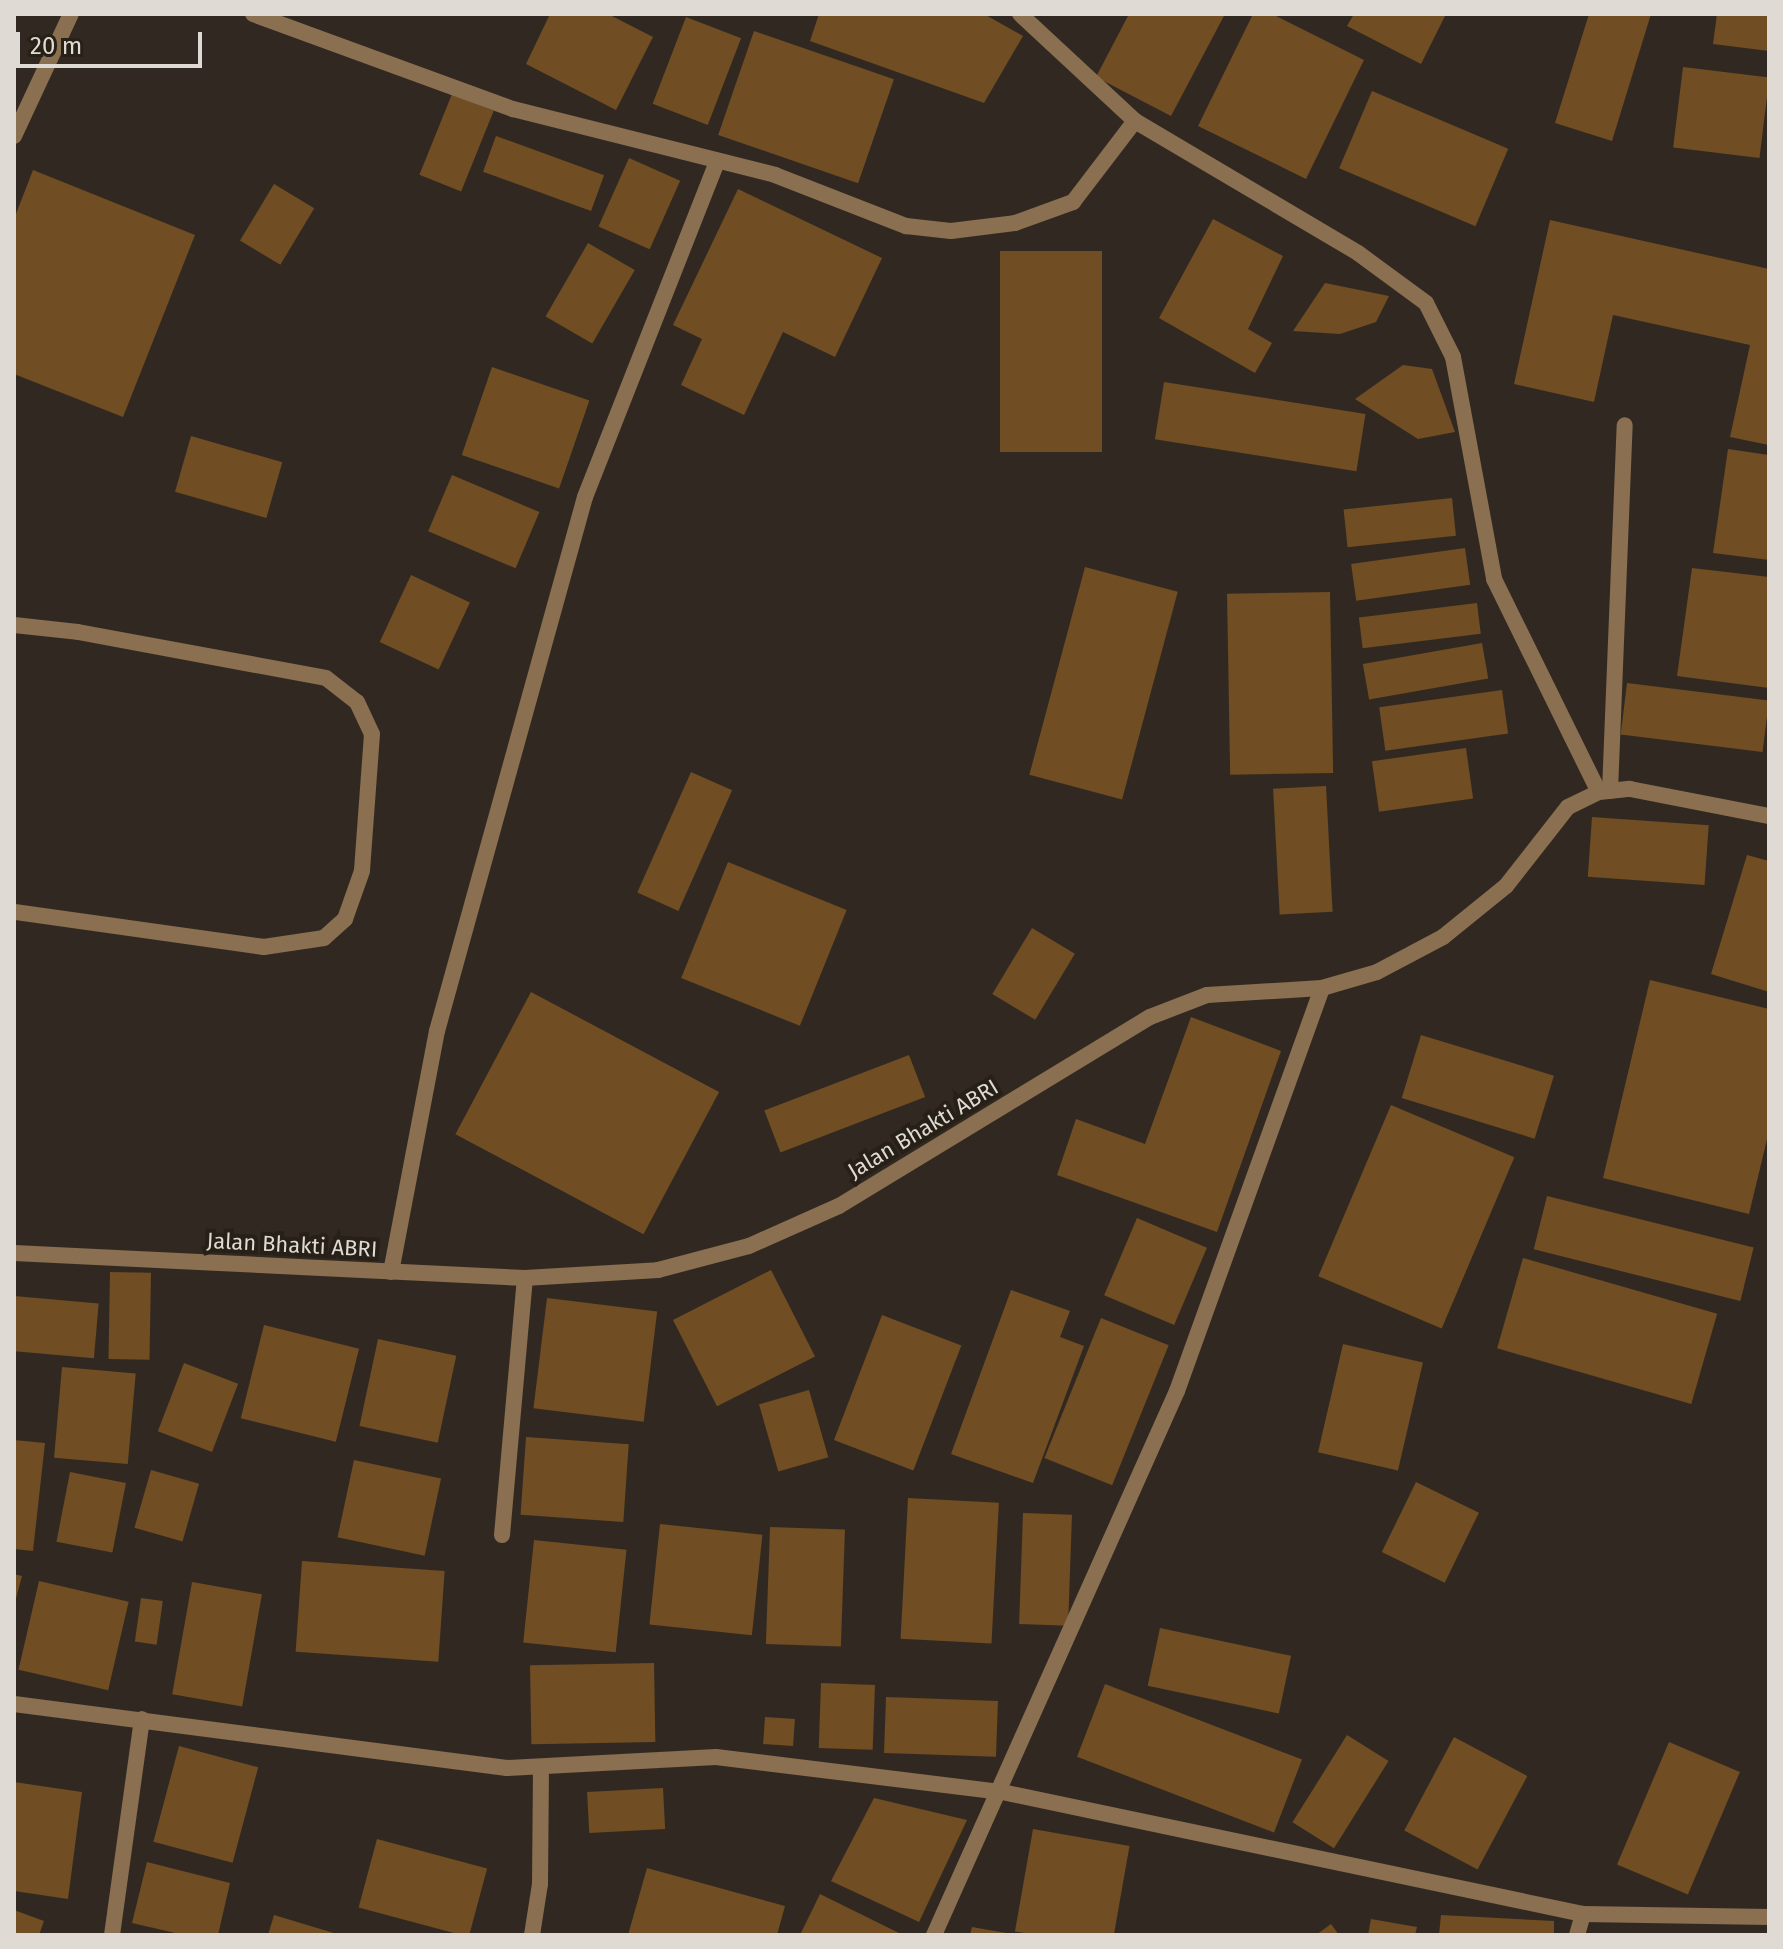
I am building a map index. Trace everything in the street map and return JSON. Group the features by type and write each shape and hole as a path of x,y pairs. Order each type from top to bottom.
{"street":[{"path":"14,136 71,14"},
{"path":"253,14 513,109 775,175 906,226 951,231 1015,223 1073,202 1135,121"},
{"path":"1020,14 1135,121 1358,253 1426,303 1453,357 1494,579 1604,791"},
{"path":"391,1272 437,1031 585,497 717,162"},
{"path":"1604,791 1625,425"},
{"path":"14,611 22,626 326,678 357,702 372,734 362,871 345,919 324,938 264,947 14,912"},
{"path":"1604,791 1630,789 1769,816"},
{"name":"Jalan Bhakti ABRI","path":"14,1253 525,1278 658,1270 749,1246 839,1206 1150,1017 1207,995 1322,988 1377,972 1443,937 1506,886 1568,807 1604,791"},
{"path":"934,1935 1002,1792 1177,1391 1322,988"},
{"path":"502,1535 525,1278"},
{"path":"14,1704 507,1768 716,1757 1002,1792 1583,1914 1769,1917"},
{"path":"112,1935 142,1719"},
{"path":"532,1935 540,1884 541,1767"},
{"path":"1577,1935 1583,1914"}],"building":[{"path":"550,14 608,14 653,37 616,110 526,64"},
{"path":"819,14 984,14 1023,36 984,103 810,41"},
{"path":"1129,14 1225,14 1171,116 1096,77"},
{"path":"1253,14 1272,14 1364,60 1306,179 1198,126"},
{"path":"1354,14 1446,14 1421,64 1347,26"},
{"path":"1589,14 1651,14 1612,141 1555,123"},
{"path":"1717,14 1769,14 1769,51 1713,44"},
{"path":"686,17 741,38 708,125 653,104"},
{"path":"754,31 894,79 858,183 718,135"},
{"path":"1683,67 1769,78 1759,158 1673,147"},
{"path":"1372,91 1508,149 1475,226 1339,168"},
{"path":"452,94 494,111 461,192 419,175"},
{"path":"496,136 604,175 591,211 483,172"},
{"path":"629,158 680,181 650,249 598,227"},
{"path":"33,170 195,235 123,417 14,374 14,219"},
{"path":"274,184 314,208 280,265 240,241"},
{"path":"738,189 882,258 835,357 783,332 744,415 681,385 702,339 673,325"},
{"path":"1213,219 1283,256 1248,329 1272,343 1255,373 1159,318"},
{"path":"1550,220 1769,269 1769,445 1730,437 1750,345 1613,315 1594,402 1514,384"},
{"path":"588,243 635,270 592,344 546,317"},
{"path":"1000,251 1102,251 1102,452 1000,452"},
{"path":"1325,283 1389,296 1376,322 1340,334 1293,331"},
{"path":"1403,365 1432,369 1455,432 1418,439 1355,399"},
{"path":"492,367 589,401 559,488 462,455"},
{"path":"1164,382 1365,414 1356,471 1155,439"},
{"path":"191,436 282,462 266,518 175,492"},
{"path":"1728,449 1769,455 1769,560 1713,553"},
{"path":"452,475 539,512 516,568 428,531"},
{"path":"1452,498 1456,536 1348,547 1344,509"},
{"path":"1465,548 1470,585 1356,601 1351,564"},
{"path":"1085,567 1178,592 1122,800 1029,775"},
{"path":"1692,568 1769,577 1769,688 1677,676"},
{"path":"411,575 470,602 439,670 380,642"},
{"path":"1330,592 1333,773 1230,775 1227,594"},
{"path":"1477,603 1481,634 1363,648 1359,618"},
{"path":"1482,643 1488,678 1369,699 1363,664"},
{"path":"1627,683 1769,700 1763,752 1621,735"},
{"path":"1502,690 1508,734 1385,751 1379,707"},
{"path":"1466,748 1473,799 1379,812 1372,761"},
{"path":"691,772 732,790 678,911 637,893"},
{"path":"1326,786 1333,912 1280,915 1273,789"},
{"path":"1592,817 1709,825 1705,885 1588,877"},
{"path":"1747,855 1769,861 1769,992 1711,974"},
{"path":"728,862 847,910 800,1026 681,978"},
{"path":"1032,928 1075,954 1035,1020 992,994"},
{"path":"1650,980 1769,1009 1769,1131 1749,1214 1603,1178"},
{"path":"531,992 719,1092 643,1234 455,1134"},
{"path":"1191,1017 1281,1051 1217,1232 1057,1175 1076,1119 1145,1144"},
{"path":"1421,1035 1554,1076 1535,1139 1402,1098"},
{"path":"909,1055 925,1097 780,1153 764,1111"},
{"path":"1391,1105 1514,1157 1442,1329 1318,1276"},
{"path":"1547,1196 1754,1248 1740,1301 1534,1249"},
{"path":"1137,1218 1207,1248 1174,1325 1104,1295"},
{"path":"1523,1258 1717,1314 1691,1404 1497,1348"},
{"path":"771,1270 815,1356 717,1406 673,1320"},
{"path":"110,1272 151,1273 149,1360 108,1359"},
{"path":"1011,1290 1070,1311 1060,1337 1084,1346 1033,1483 951,1454"},
{"path":"14,1296 99,1303 94,1358 14,1351"},
{"path":"547,1298 657,1312 644,1422 533,1408"},
{"path":"882,1315 961,1345 913,1471 834,1440"},
{"path":"1101,1318 1169,1345 1112,1485 1044,1458"},
{"path":"264,1325 359,1349 336,1442 241,1418"},
{"path":"378,1339 456,1356 438,1443 359,1426"},
{"path":"1343,1344 1423,1362 1398,1471 1318,1452"},
{"path":"184,1363 238,1384 212,1452 158,1431"},
{"path":"62,1367 136,1373 128,1464 54,1458"},
{"path":"809,1390 828,1457 778,1472 759,1404"},
{"path":"526,1437 629,1444 623,1522 521,1515"},
{"path":"14,1440 45,1443 33,1551 14,1549"},
{"path":"354,1460 441,1479 425,1556 338,1537"},
{"path":"151,1470 199,1484 183,1541 134,1528"},
{"path":"70,1472 126,1483 112,1553 56,1542"},
{"path":"1416,1482 1479,1513 1445,1583 1382,1552"},
{"path":"908,1498 999,1503 991,1644 901,1639"},
{"path":"1023,1513 1072,1515 1068,1626 1019,1624"},
{"path":"660,1524 762,1535 752,1635 649,1624"},
{"path":"770,1527 845,1530 841,1647 766,1644"},
{"path":"534,1540 626,1550 616,1652 523,1642"},
{"path":"302,1561 445,1571 438,1662 296,1652"},
{"path":"14,1574 22,1576 15,1602 14,1602"},
{"path":"39,1581 129,1602 108,1690 19,1670"},
{"path":"192,1582 262,1594 242,1707 172,1694"},
{"path":"141,1598 163,1601 157,1645 135,1642"},
{"path":"1160,1628 1291,1656 1279,1714 1148,1686"},
{"path":"654,1663 655,1742 531,1744 530,1665"},
{"path":"821,1683 875,1685 873,1750 819,1748"},
{"path":"1105,1684 1302,1760 1274,1832 1077,1757"},
{"path":"886,1697 998,1701 996,1757 884,1753"},
{"path":"765,1717 795,1719 793,1746 763,1744"},
{"path":"1347,1735 1389,1761 1334,1848 1292,1822"},
{"path":"1454,1737 1527,1776 1478,1870 1404,1831"},
{"path":"1669,1742 1740,1772 1688,1895 1617,1864"},
{"path":"179,1746 258,1767 233,1863 153,1842"},
{"path":"14,1782 82,1792 68,1899 14,1891"},
{"path":"663,1788 665,1829 589,1833 587,1792"},
{"path":"874,1798 967,1820 919,1922 831,1881"},
{"path":"1033,1829 1130,1846 1114,1935 1035,1935 1015,1931"},
{"path":"377,1839 487,1869 469,1935 359,1908"},
{"path":"147,1862 230,1883 218,1935 184,1935 132,1923"},
{"path":"647,1868 785,1906 777,1935 628,1935"},
{"path":"820,1894 903,1935 800,1935"},
{"path":"14,1910 44,1921 39,1935 14,1935"},
{"path":"274,1915 337,1934 337,1935 268,1935"},
{"path":"1441,1915 1554,1921 1554,1935 1439,1935"},
{"path":"1371,1919 1417,1927 1415,1935 1368,1935"},
{"path":"1331,1924 1339,1935 1316,1935"},
{"path":"972,1927 1006,1933 1006,1935 970,1935"}]}
